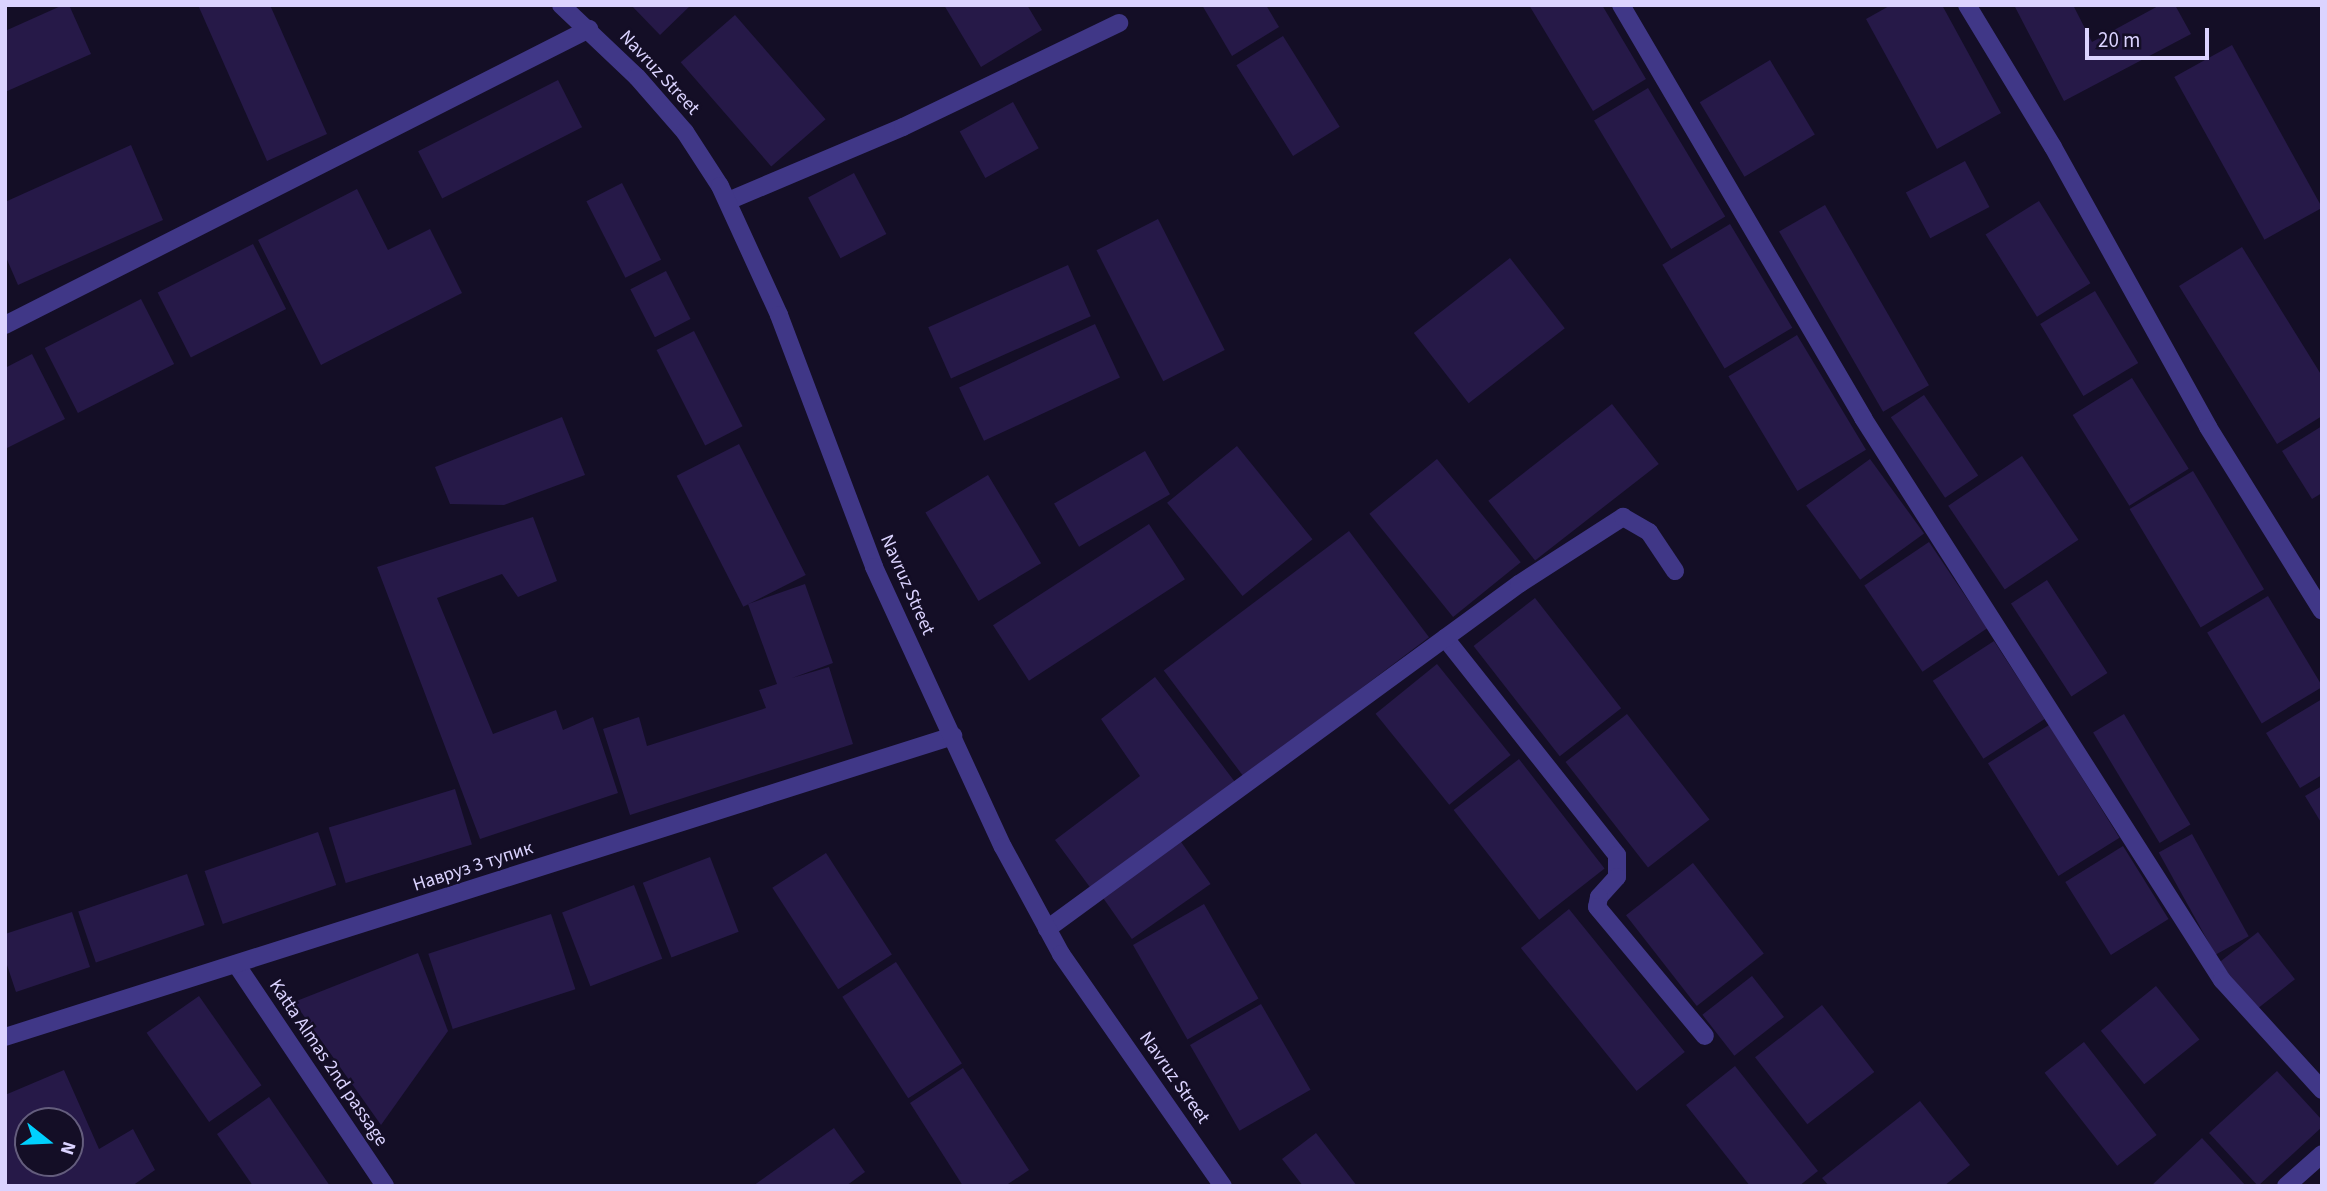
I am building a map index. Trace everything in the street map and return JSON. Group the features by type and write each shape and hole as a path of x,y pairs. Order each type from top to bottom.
{"street":[{"name":"Navruz Street","path":"561,5 589,29 685,132 728,201 779,316 874,567 1003,847 1047,929 1223,1186"},
{"path":"1621,5 1863,418 2214,968 2322,1090"},
{"path":"1967,5 2053,147 2208,427 2322,611"},
{"path":"728,201 903,127 1119,23"},
{"path":"5,325 589,29"},
{"path":"1047,929 1445,638 1623,517 1649,532 1675,570"},
{"path":"1445,638 1617,855 1617,877 1599,897 1597,907 1705,1036"},
{"name":"Навруз 3 тупик","path":"5,1037 953,736"},
{"name":"Katta Almas 2nd passage","path":"236,964 385,1186"},
{"path":"2286,1186 2322,1154"}],"building":[{"path":"63,5 69,5 91,54 5,92 5,31"},
{"path":"198,5 270,5 327,134 267,161"},
{"path":"631,5 691,5 660,35"},
{"path":"944,5 1027,5 1042,30 981,67"},
{"path":"1202,5 1266,5 1279,27 1232,56"},
{"path":"1529,5 1602,5 1646,79 1593,111"},
{"path":"1891,5 1942,5 2001,113 1937,149 1866,19"},
{"path":"2014,5 2073,5 2092,42 2160,5 2175,5 2191,34 2064,101"},
{"path":"735,15 826,119 771,166 681,62"},
{"path":"1283,36 1340,127 1293,156 1236,65"},
{"path":"2232,45 2322,207 2264,240 2174,77"},
{"path":"1770,60 1815,135 1745,177 1700,102"},
{"path":"558,80 582,127 442,198 418,151"},
{"path":"1648,88 1725,217 1671,249 1594,120"},
{"path":"1013,102 1039,148 985,178 960,132"},
{"path":"131,145 163,220 18,285 5,255 5,202"},
{"path":"1965,161 1989,207 1930,238 1906,192"},
{"path":"854,173 886,234 840,258 808,197"},
{"path":"622,183 661,260 625,278 586,201"},
{"path":"357,189 388,250 430,229 462,293 321,365 258,240"},
{"path":"2039,201 2090,283 2037,317 1986,234"},
{"path":"1825,205 1929,385 1883,412 1779,232"},
{"path":"1158,219 1225,350 1163,381 1097,250"},
{"path":"1730,224 1792,328 1725,368 1662,265"},
{"path":"253,244 286,309 191,358 158,293"},
{"path":"2242,247 2322,376 2322,416 2277,444 2179,286"},
{"path":"1510,258 1565,328 1469,403 1414,333"},
{"path":"1068,265 1091,316 951,378 928,327"},
{"path":"666,271 691,319 655,337 630,289"},
{"path":"2095,291 2138,363 2083,396 2040,324"},
{"path":"141,299 174,364 78,413 45,348"},
{"path":"1095,324 1120,377 984,441 959,387"},
{"path":"694,331 743,426 705,445 657,350"},
{"path":"1797,335 1866,450 1797,491 1728,376"},
{"path":"32,354 65,419 5,449 5,368"},
{"path":"2132,378 2189,469 2129,506 2073,415"},
{"path":"1924,395 1978,475 1945,498 1891,417"},
{"path":"1612,404 1659,464 1535,561 1488,501"},
{"path":"562,417 585,475 504,505 450,504 435,467"},
{"path":"2322,426 2322,493 2312,499 2282,451"},
{"path":"739,444 806,575 743,607 677,476"},
{"path":"1237,446 1313,539 1243,596 1167,503"},
{"path":"1145,451 1170,494 1079,547 1054,504"},
{"path":"2022,456 2078,540 2005,590 1948,506"},
{"path":"1437,459 1521,562 1453,617 1369,514"},
{"path":"1870,459 1924,533 1860,580 1806,505"},
{"path":"2193,471 2264,589 2201,627 2130,509"},
{"path":"988,475 1041,563 978,601 925,513"},
{"path":"533,517 557,581 518,597 502,574 437,598 493,734 556,710 563,730 593,717 618,793 480,839 377,567"},
{"path":"1149,524 1185,579 1029,681 993,625"},
{"path":"1349,531 1429,637 1244,777 1164,671"},
{"path":"1929,542 1987,628 1922,672 1864,586"},
{"path":"2047,580 2107,673 2071,697 2011,603"},
{"path":"805,584 833,663 792,678 829,667 853,744 630,815 603,729 639,717 647,746 766,708 759,690 777,684 748,604"},
{"path":"2268,596 2322,687 2262,723 2207,633"},
{"path":"1535,598 1621,708 1560,756 1474,646"},
{"path":"1994,641 2045,719 1983,759 1933,681"},
{"path":"1437,664 1511,755 1449,805 1376,714"},
{"path":"1155,677 1235,782 1092,890 1055,840 1140,776 1101,719"},
{"path":"2322,699 2322,775 2300,788 2266,733"},
{"path":"1627,714 1709,820 1648,868 1566,762"},
{"path":"2124,714 2190,825 2160,843 2093,733"},
{"path":"2049,725 2119,838 2058,876 1988,763"},
{"path":"1519,759 1605,869 1539,920 1454,810"},
{"path":"2322,786 2322,824 2305,796"},
{"path":"455,789 472,844 346,883 329,828"},
{"path":"318,832 336,885 223,924 205,871"},
{"path":"2192,834 2249,936 2215,955 2159,852"},
{"path":"1179,839 1211,884 1132,939 1100,894"},
{"path":"2123,846 2169,919 2111,955 2065,882"},
{"path":"826,853 892,954 838,989 772,888"},
{"path":"710,857 739,932 671,957 643,883"},
{"path":"1693,863 1764,954 1697,1006 1626,915"},
{"path":"187,874 205,925 96,962 78,911"},
{"path":"634,885 662,959 590,986 562,913"},
{"path":"1204,904 1258,998 1187,1039 1133,945"},
{"path":"1569,909 1685,1052 1637,1091 1521,948"},
{"path":"72,912 90,967 16,992 5,959 5,934"},
{"path":"551,914 575,989 453,1029 428,954"},
{"path":"2258,932 2295,979 2256,1009 2219,962"},
{"path":"418,953 448,1031 381,1125 294,1002"},
{"path":"896,962 962,1063 908,1098 842,997"},
{"path":"1752,976 1784,1017 1734,1056 1702,1015"},
{"path":"2156,986 2199,1040 2144,1084 2101,1031"},
{"path":"199,996 262,1085 209,1122 147,1033"},
{"path":"1261,1004 1310,1090 1239,1131 1190,1045"},
{"path":"1822,1005 1874,1072 1807,1124 1755,1057"},
{"path":"2084,1042 2157,1135 2117,1166 2045,1073"},
{"path":"1735,1066 1818,1171 1799,1186 1750,1186 1686,1105"},
{"path":"963,1068 1029,1170 1005,1186 963,1186 910,1103"},
{"path":"64,1070 80,1107 14,1107 14,1177 84,1177 84,1115 99,1149 133,1129 155,1170 132,1186 5,1186 5,1095"},
{"path":"2277,1071 2322,1120 2322,1127 2258,1186 2209,1133"},
{"path":"269,1097 330,1186 253,1186 217,1134"},
{"path":"1920,1101 1970,1165 1944,1186 1829,1186 1822,1178"},
{"path":"834,1128 865,1172 846,1186 753,1186"},
{"path":"1316,1133 1357,1186 1303,1186 1282,1159"},
{"path":"2202,1138 2246,1186 2151,1186"}]}
